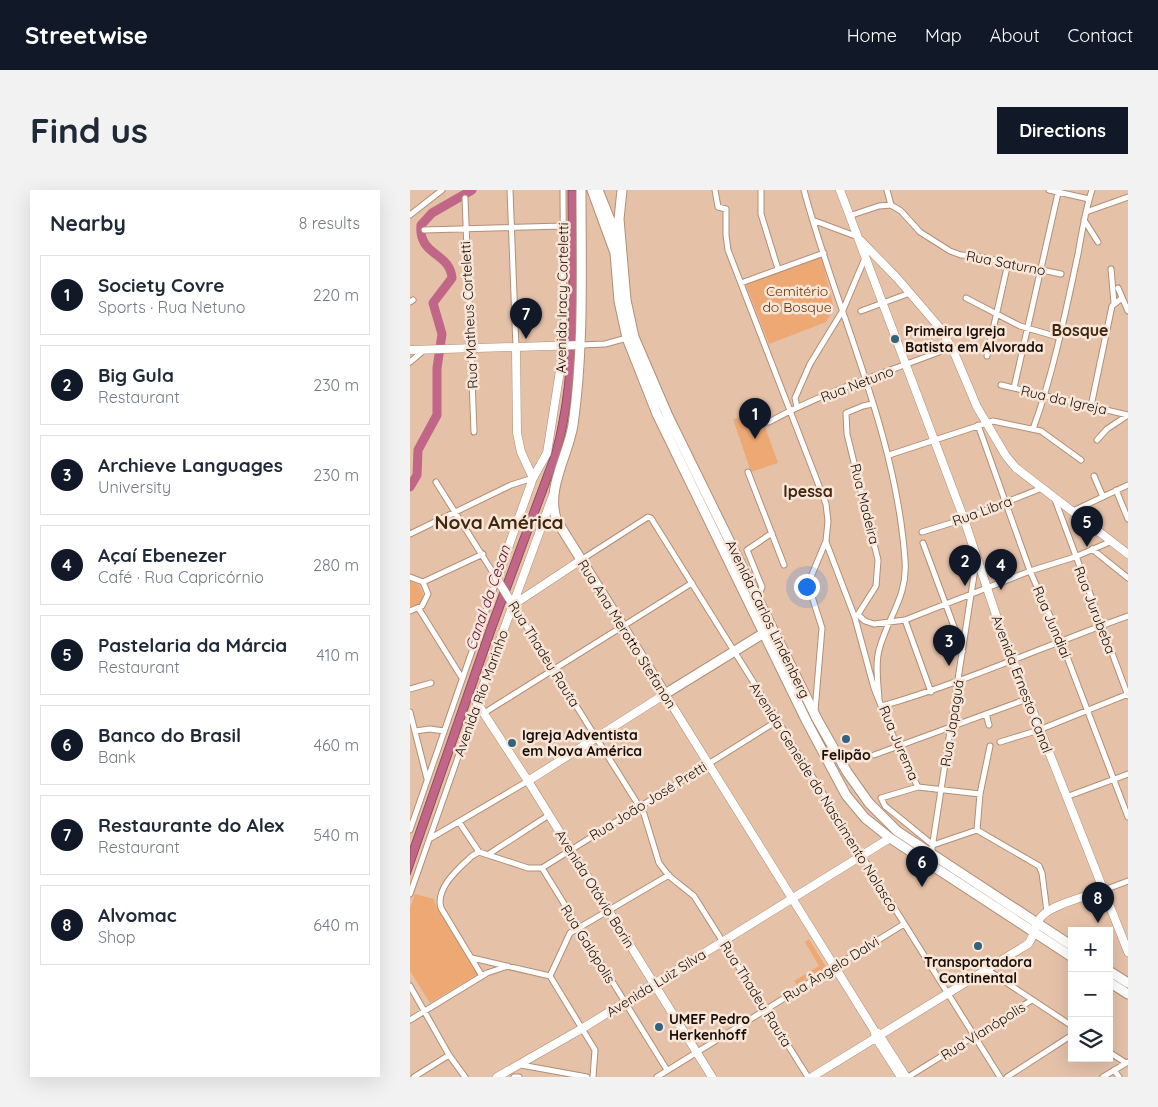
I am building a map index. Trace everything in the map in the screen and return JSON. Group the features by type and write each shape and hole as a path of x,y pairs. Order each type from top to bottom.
{"main road":[{"path":"592,190 606,218"},
{"path":"598,190 619,258"},
{"name":"Avenida Carlos Lindenberg","path":"622,190 619,219 619,302 627,338 657,414 846,795 865,818 890,838 1068,954"},
{"name":"Rua Ana Merotto Stefanon","path":"581,194 579,345 572,428 554,493 553,507 557,521 665,694"},
{"name":"Avenida Carlos Lindenberg","path":"619,258 634,337 668,416 814,714 847,772 868,803 897,831 1068,943"},
{"path":"665,694 773,627"},
{"path":"1111,972 1128,983"},
{"path":"1113,985 1128,994"}],"street":[{"path":"410,214 442,190"},
{"path":"410,534 511,486 533,478 521,452 517,433 510,190"},
{"name":"Avenida Iracy Corteletti","path":"410,830 533,478 548,453 566,345 564,190"},
{"path":"581,194 588,190"},
{"path":"715,190 718,208 726,209 726,243 794,408 826,504 828,524 826,541 808,584 822,628 814,714"},
{"path":"761,190 761,214 778,269"},
{"name":"Rua Jurema","path":"804,190 889,455 903,537 906,577 899,604 890,621 878,658 880,699"},
{"name":"Avenida Ernesto Canal","path":"840,190 856,235 872,259 871,274 964,519 976,561 988,588 1039,730 1128,952"},
{"path":"849,216 879,206 891,205 887,190"},
{"path":"1049,190 1089,199"},
{"path":"1033,429 1045,395 1092,190"},
{"path":"1014,388 1058,193"},
{"path":"1086,212 1128,197"},
{"name":"Rua Matheus Corteletti","path":"465,198 474,432"},
{"name":"Rua Saturno","path":"891,205 896,207 920,232 950,251 961,255 976,256 1061,274"},
{"path":"1084,220 1098,242"},
{"path":"815,222 856,235"},
{"path":"424,230 563,226"},
{"path":"741,283 824,253"},
{"path":"794,408 795,398 810,364 872,259 910,292 936,322 952,347 972,399 1006,456 1020,472 1128,554"},
{"path":"987,356 1008,263"},
{"path":"1091,406 1114,303 1111,269"},
{"path":"1118,288 1128,310"},
{"path":"861,312 910,292"},
{"path":"966,298 1027,329 1058,337"},
{"path":"1114,303 1122,298"},
{"path":"410,350 605,344 627,338"},
{"name":"Rua Netuno","path":"758,405 764,420 770,422 794,408 864,379 952,347"},
{"path":"410,362 428,349"},
{"name":"Rua da Igreja","path":"1000,385 1128,415"},
{"name":"Rua Madeira","path":"857,616 876,586 878,560 847,434 846,413 872,404"},
{"path":"1096,440 1107,429 1128,415"},
{"path":"889,455 935,442 978,425 995,421 1033,429 1048,436 1081,460"},
{"name":"Rua Jundiai","path":"978,425 1030,571 1061,641 1128,817"},
{"path":"529,469 539,469"},
{"path":"748,472 784,565"},
{"path":"1094,476 1102,497"},
{"name":"Rua Thadeu Rauta","path":"436,482 483,554 511,602 640,807 647,821 656,858 669,875 692,893 808,1077"},
{"path":"1072,511 1128,485"},
{"name":"Rua Libra","path":"922,532 964,519 1042,488"},
{"path":"1116,490 1128,519"},
{"name":"Avenida Rio Marinho","path":"410,894 511,602 554,493"},
{"name":"Rua Jurubeba","path":"1054,497 1128,695"},
{"name":"Avenida Geneide do Nascimento Nolasco","path":"581,560 650,517 1000,1077"},
{"path":"758,598 762,587 747,550 772,533"},
{"name":"Rua Jurema","path":"826,541 857,616 874,688 880,699 897,746 918,787"},
{"path":"857,616 874,624 905,620 1030,571 1075,557 1112,541"},
{"path":"923,543 963,651"},
{"path":"1092,549 1128,578"},
{"path":"423,582 483,554"},
{"path":"511,602 581,560"},
{"name":"Rua Japaguá","path":"931,855 976,561"},
{"path":"410,577 423,582 427,590 427,598 419,609 410,611"},
{"path":"484,713 692,583"},
{"path":"419,609 462,678"},
{"path":"882,706 931,692 1012,658 1128,616"},
{"path":"905,620 931,692"},
{"path":"410,689 431,683"},
{"path":"430,839 528,781 665,694"},
{"name":"Rua Ana Merotto Stefanon","path":"665,694 834,967 907,1077"},
{"path":"1000,742 1039,730 1128,695"},
{"path":"874,755 1027,699"},
{"name":"Avenida Otávio Borin","path":"477,703 528,781 712,1077"},
{"path":"410,712 427,778"},
{"path":"986,714 989,725"},
{"name":"Rua João José Pretti","path":"542,868 777,721"},
{"path":"415,731 430,729 444,731"},
{"path":"976,830 980,794 990,746"},
{"path":"1066,797 1128,774"},
{"path":"980,794 918,787 881,798 886,806 933,845 976,830 1039,866 1042,873 1047,912"},
{"path":"489,854 549,815"},
{"path":"459,822 479,852 528,868 542,868"},
{"name":"Avenida Luiz Silva","path":"497,1077 583,1028 890,838"},
{"path":"479,852 466,861 441,890 439,898 441,908 482,976"},
{"name":"Rua Galópolis","path":"542,868 577,928 667,1070"},
{"path":"550,976 568,935 669,875"},
{"path":"812,1077 877,1034 1028,944 1037,923 1047,912 1128,881"},
{"name":"Rua Ângelo Dalvi","path":"657,1077 904,924"},
{"path":"472,958 550,976 596,1052 594,1077"},
{"path":"410,1020 494,969 508,966"},
{"path":"986,969 1068,1023"},
{"path":"410,986 449,1055 465,1077"},
{"name":"Rua Vianópolis","path":"907,1077 975,1037 1032,1000"},
{"name":"Rua Ana Merotto Stefanon","path":"877,1034 901,1077"},
{"path":"1007,1077 1068,1038"},
{"path":"1103,1077 1127,1062 1113,1054"},
{"path":"414,1077 449,1055"},
{"path":"521,1065 586,1077"},
{"path":"1114,1070 1119,1077"},
{"path":"514,1077 519,1077"}],"green space":[{"name":"Cemitério do Bosque","path":"819,257 822,259 834,309 826,322 769,344 746,285 748,282"},
{"path":"760,413 778,463 751,472 733,419"},
{"path":"410,581 419,585 423,594 422,601 410,607"},
{"path":"415,894 434,899 435,904 478,974 430,1003 410,971 410,908"},
{"path":"809,939 826,967 797,985 794,981 819,966 805,942"}],"shaded area":[{"path":"568,190 576,190 577,323 572,390 560,455 496,628 410,875 410,848 488,624 552,452 559,420 567,355 569,322"}],"waterway":[{"path":"410,487 417,475 418,450 437,415 437,368 442,334 433,303 452,278 446,263 424,243 421,235 421,225 432,213 472,190"}],"place":[{"name":"Restaurante do Alex","path":"526,339"},
{"name":"Primeira Igreja Batista em Alvorada","path":"895,339"},
{"name":"Society Covre","path":"755,439"},
{"name":"Pastelaria da Márcia","path":"1087,547"},
{"name":"Big Gula","path":"965,586"},
{"name":"Açaí Ebenezer","path":"1001,590"},
{"name":"Archieve Languages","path":"949,666"},
{"name":"Felipão","path":"846,739"},
{"name":"Igreja Adventista em Nova América","path":"512,743"},
{"name":"Banco do Brasil","path":"922,887"},
{"name":"Alvomac","path":"1098,923"},
{"name":"Transportadora Continental","path":"978,946"},
{"name":"UMEF Pedro Herkenhoff","path":"659,1027"}],"district":[{"name":"Bosque","path":"1080,330"},
{"name":"Ipessa","path":"808,491"},
{"name":"Nova América","path":"499,522"}],"water label":[{"name":"Canal da Cesan","path":"488,598"}]}
